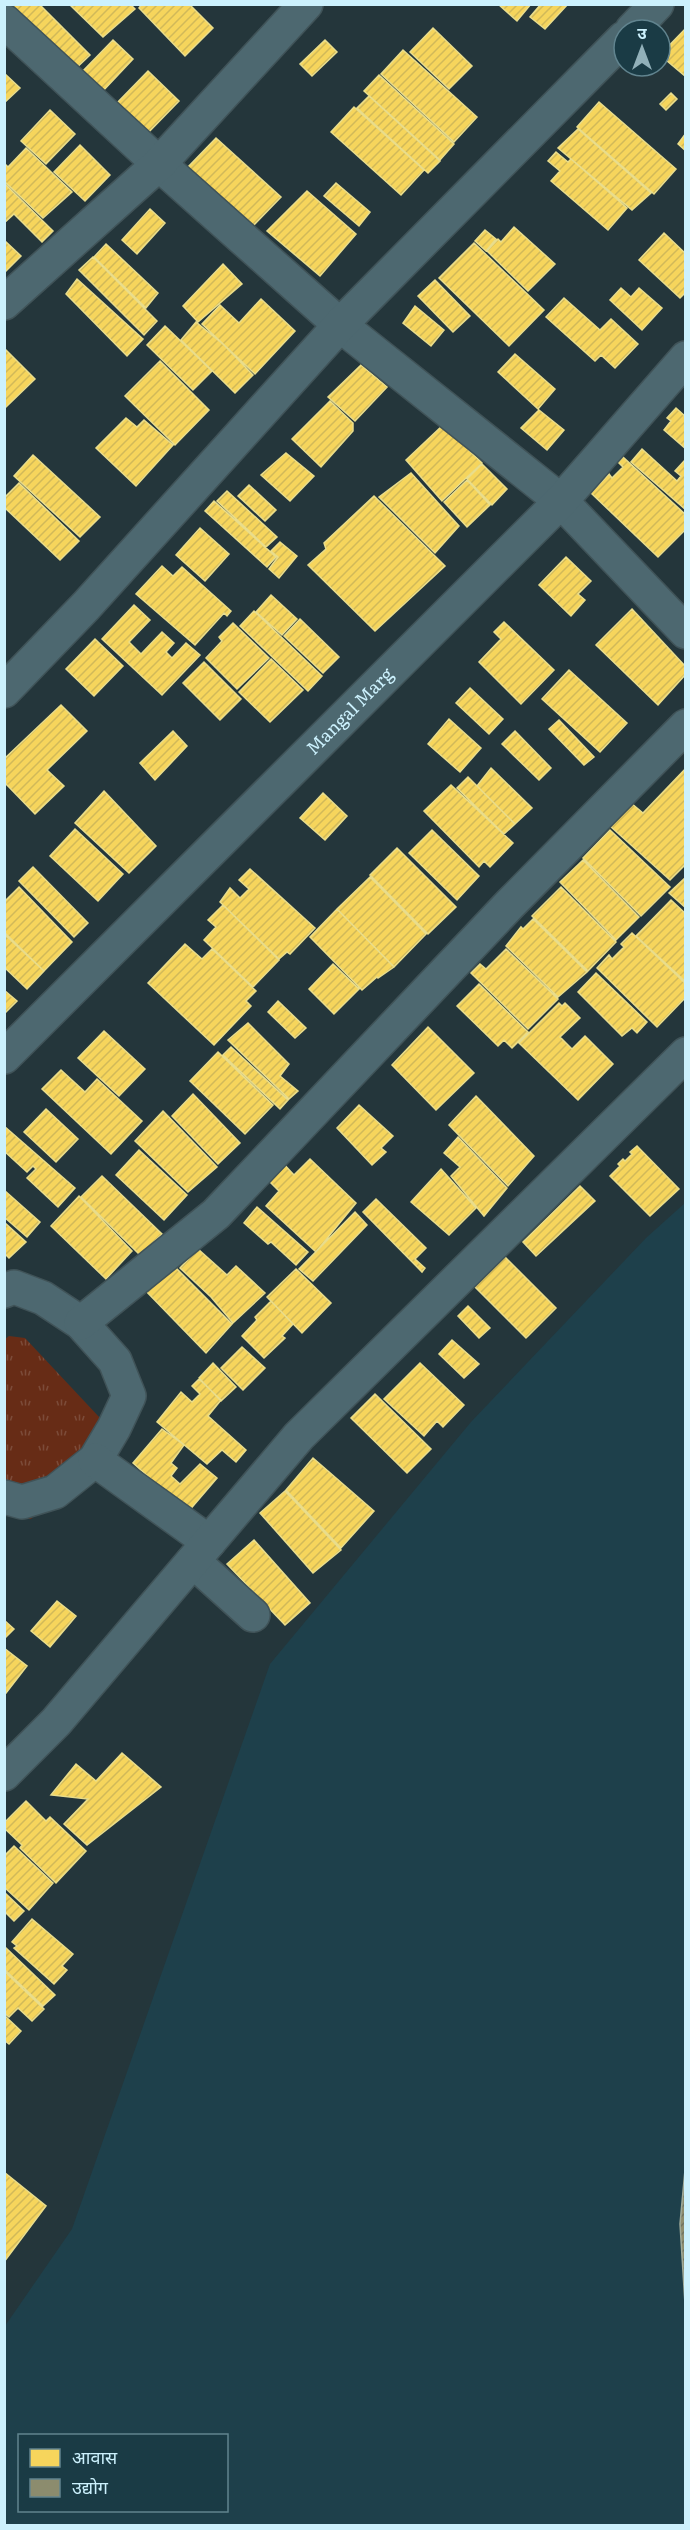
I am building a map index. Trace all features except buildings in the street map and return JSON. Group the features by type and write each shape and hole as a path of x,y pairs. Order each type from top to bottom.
{"street":[{"path":"4,303 159,164 306,4"},
{"path":"644,18 657,4"},
{"path":"4,21 159,164 340,325 561,501 686,632"},
{"path":"4,691 86,606 340,325 612,50"},
{"name":"Mangal Marg","path":"4,1057 561,501 686,358"},
{"path":"81,1323 216,1214 510,904 686,726"},
{"path":"4,1774 56,1722 299,1436 686,1054"},
{"path":"4,1291 14,1287 43,1298 81,1323 115,1361 129,1396 95,1460 55,1492 22,1502 4,1497"},
{"path":"95,1460 201,1552 253,1615"}],"shaded area":[{"path":"685,1203 685,2525 5,2526 5,2326 72,2229 270,1664 471,1422 646,1238"}],"green space":[{"path":"9,1336 25,1338 100,1418 103,1449 31,1519 16,1517 5,1509 4,1340"}]}
